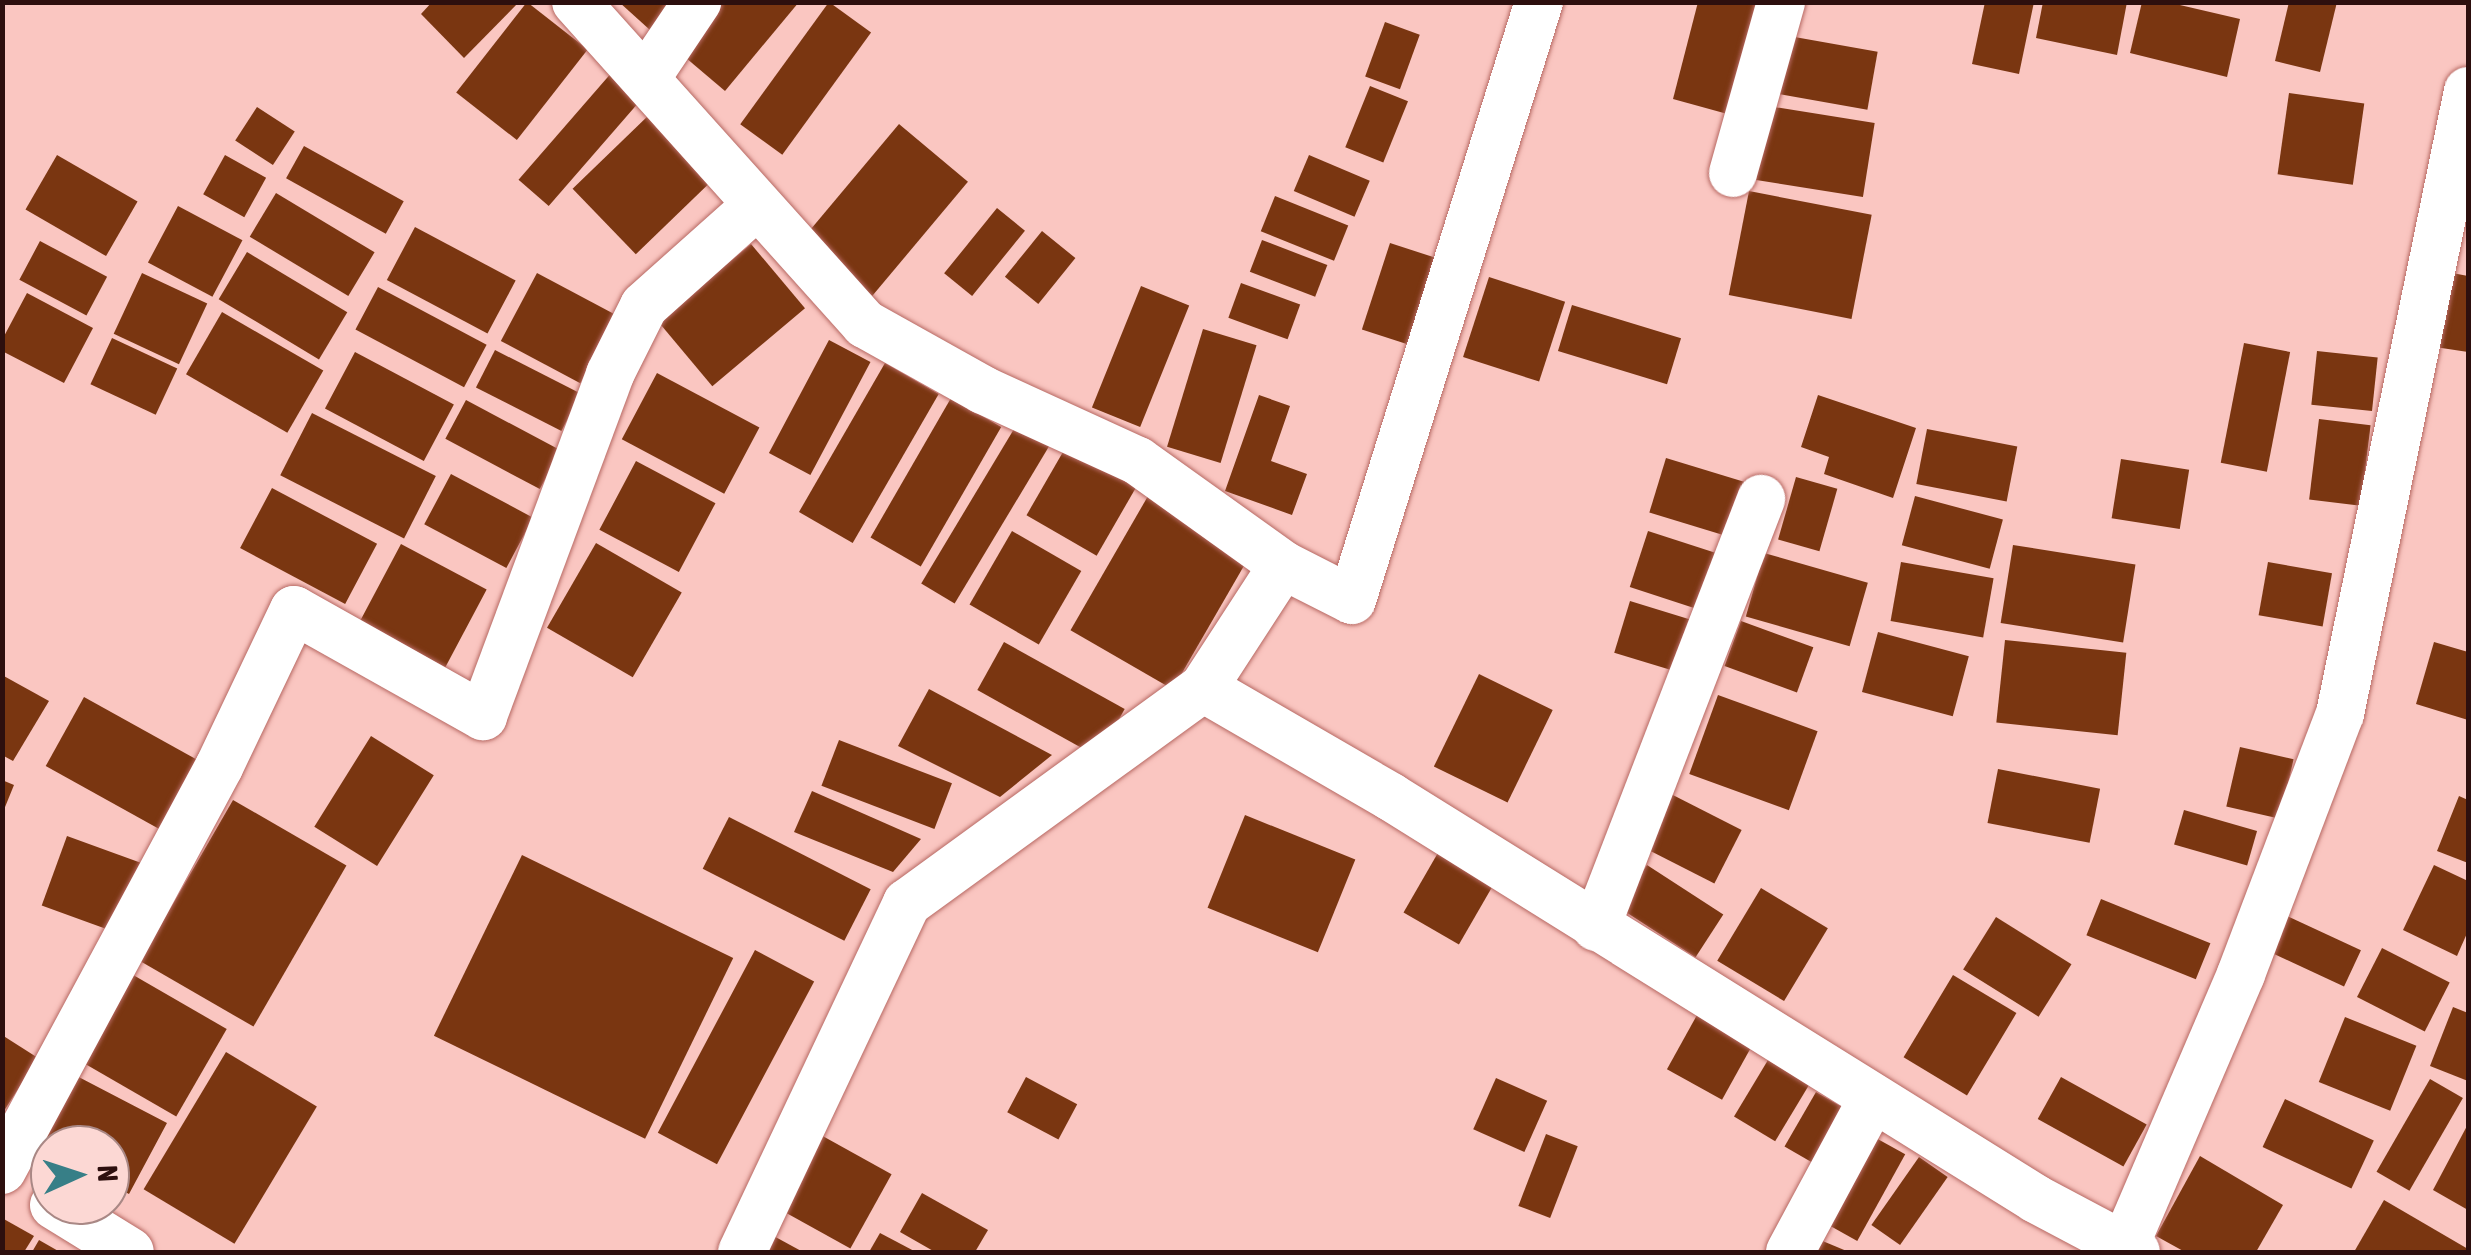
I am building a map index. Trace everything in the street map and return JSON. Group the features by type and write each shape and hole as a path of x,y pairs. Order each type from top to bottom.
{"street":[{"path":"576,2 865,324 983,390 1138,461 1283,565 1352,600 1539,2"},
{"path":"646,78 697,2"},
{"path":"1733,172 1782,2"},
{"path":"1203,688 1391,798 2036,1199 2128,1250 2241,974 2340,714 2468,91"},
{"path":"30,1189 2,1171 219,767 294,610 483,716 610,374 644,306 756,206"},
{"path":"1596,927 1761,499"},
{"path":"742,1252 907,902 1203,688 1283,565"},
{"path":"1790,1252 1873,1098"},
{"path":"86,1225 130,1252"}],"building":[{"path":"432,2 519,2 464,58 421,14"},
{"path":"527,2 588,49 517,140 456,93"},
{"path":"619,2 674,2 650,30"},
{"path":"719,2 799,2 725,91 679,52"},
{"path":"829,2 871,33 782,155 740,124"},
{"path":"1698,2 1772,2 1742,118 1673,99"},
{"path":"1985,2 2034,2 2019,74 1972,64"},
{"path":"2043,2 2127,2 2117,55 2036,38"},
{"path":"2142,2 2167,2 2240,19 2227,77 2130,53"},
{"path":"2289,2 2337,2 2320,72 2275,61"},
{"path":"1385,22 1420,35 1400,89 1365,77"},
{"path":"1789,36 1878,52 1867,110 1779,94"},
{"path":"613,71 643,97 549,206 519,180"},
{"path":"1370,86 1408,101 1383,163 1345,147"},
{"path":"2289,93 2364,104 2353,185 2278,174"},
{"path":"1768,106 1875,123 1863,197 1756,180"},
{"path":"257,107 295,132 273,165 235,141"},
{"path":"651,113 714,178 636,254 573,189"},
{"path":"899,124 968,182 872,296 803,238"},
{"path":"304,146 404,201 386,234 286,178"},
{"path":"57,155 138,202 106,256 26,210"},
{"path":"225,155 266,178 244,217 203,194"},
{"path":"1309,155 1370,181 1355,217 1294,191"},
{"path":"1749,191 1872,215 1851,319 1729,295"},
{"path":"276,193 375,252 348,296 250,237"},
{"path":"1275,196 1348,226 1334,261 1261,231"},
{"path":"178,206 242,240 212,297 148,263"},
{"path":"997,208 1025,231 972,296 944,273"},
{"path":"415,227 516,281 487,333 387,280"},
{"path":"1042,231 1075,258 1038,304 1005,277"},
{"path":"1262,240 1327,265 1315,297 1250,272"},
{"path":"40,241 107,277 86,316 19,280"},
{"path":"1390,243 1456,264 1428,351 1362,330"},
{"path":"751,244 805,308 712,386 658,322"},
{"path":"247,252 347,312 319,359 219,299"},
{"path":"2447,272 2468,276 2468,352 2435,347"},
{"path":"142,273 207,303 179,364 114,334"},
{"path":"537,273 616,315 580,383 501,341"},
{"path":"1489,277 1565,302 1539,382 1463,357"},
{"path":"1241,283 1300,305 1288,339 1228,318"},
{"path":"1141,286 1189,305 1140,427 1092,407"},
{"path":"378,287 487,345 464,387 355,329"},
{"path":"27,293 93,328 64,383 2,351 2,340"},
{"path":"1572,305 1681,338 1667,384 1558,351"},
{"path":"222,312 323,370 287,433 186,374"},
{"path":"1203,329 1257,345 1221,463 1167,447"},
{"path":"112,338 177,368 156,415 90,384"},
{"path":"829,340 870,362 810,475 769,453"},
{"path":"2244,343 2290,352 2267,472 2221,463"},
{"path":"495,350 581,394 561,431 476,387"},
{"path":"2317,351 2378,357 2372,411 2311,405"},
{"path":"355,352 454,405 424,461 325,409"},
{"path":"885,363 939,394 853,543 799,512"},
{"path":"657,373 759,427 724,494 622,439"},
{"path":"1259,395 1290,406 1271,461 1307,474 1292,515 1225,491"},
{"path":"1818,395 1916,428 1893,498 1824,474 1829,457 1801,447"},
{"path":"951,398 1001,427 921,566 870,537"},
{"path":"466,400 560,450 540,489 445,439"},
{"path":"312,413 436,476 404,538 280,475"},
{"path":"2319,419 2371,425 2361,506 2309,499"},
{"path":"1017,424 1050,444 955,604 921,583"},
{"path":"1927,429 2017,447 2007,502 1916,484"},
{"path":"1067,445 1137,485 1097,556 1026,515"},
{"path":"1666,458 1746,483 1730,537 1649,513"},
{"path":"2121,459 2189,470 2180,529 2112,518"},
{"path":"636,461 715,503 679,572 599,530"},
{"path":"451,474 533,518 506,568 424,524"},
{"path":"1796,477 1837,489 1819,551 1778,539"},
{"path":"272,488 377,544 345,604 240,548"},
{"path":"1148,496 1250,555 1173,689 1070,630"},
{"path":"1915,496 2003,520 1990,569 1902,545"},
{"path":"1012,531 1081,571 1039,645 970,605"},
{"path":"1648,531 1726,556 1708,612 1630,587"},
{"path":"596,543 682,592 633,677 547,628"},
{"path":"401,544 487,590 445,667 360,622"},
{"path":"2013,545 2135,564 2123,642 2001,623"},
{"path":"1764,553 1868,583 1850,646 1746,616"},
{"path":"1901,562 1994,578 1983,637 1891,621"},
{"path":"2268,562 2332,573 2323,626 2259,615"},
{"path":"1630,601 1689,619 1674,671 1614,653"},
{"path":"1741,621 1813,647 1797,692 1725,666"},
{"path":"1878,632 1969,656 1953,716 1862,692"},
{"path":"2005,640 2126,653 2118,735 1996,723"},
{"path":"1004,642 1125,709 1098,757 977,690"},
{"path":"2434,642 2468,652 2468,720 2416,704"},
{"path":"1479,674 1553,710 1508,803 1434,767"},
{"path":"2,675 49,701 13,761 2,755"},
{"path":"929,689 1052,755 1000,797 898,746"},
{"path":"1718,695 1818,731 1789,810 1689,774"},
{"path":"84,697 204,763 166,833 46,766"},
{"path":"371,736 434,775 377,866 314,827"},
{"path":"839,740 952,783 934,829 821,786"},
{"path":"2240,747 2294,759 2280,819 2226,806"},
{"path":"1998,769 2100,789 2090,843 1988,823"},
{"path":"2,780 14,785 3,812 2,812"},
{"path":"812,791 921,839 893,872 794,832"},
{"path":"1665,791 1742,830 1714,884 1638,844"},
{"path":"2459,796 2468,800 2468,863 2437,851"},
{"path":"233,800 346,866 253,1027 140,961"},
{"path":"2184,810 2257,831 2247,866 2174,845"},
{"path":"1245,815 1355,860 1318,952 1208,908"},
{"path":"729,817 871,889 844,941 703,869"},
{"path":"67,836 144,864 119,934 42,906"},
{"path":"1439,851 1494,883 1459,944 1404,912"},
{"path":"522,855 733,958 645,1139 434,1036"},
{"path":"1647,865 1723,915 1696,957 1619,908"},
{"path":"2434,865 2468,881 2468,931 2457,956 2403,930"},
{"path":"1761,888 1828,928 1784,1001 1717,961"},
{"path":"2101,899 2210,943 2196,979 2086,935"},
{"path":"2283,914 2361,950 2344,987 2266,950"},
{"path":"1996,917 2071,964 2039,1017 1963,970"},
{"path":"2382,948 2450,983 2425,1032 2357,997"},
{"path":"755,950 814,981 717,1164 658,1133"},
{"path":"128,972 227,1029 176,1116 78,1059"},
{"path":"1953,975 2016,1013 1967,1095 1904,1057"},
{"path":"2453,1007 2468,1013 2468,1081 2430,1066"},
{"path":"1697,1015 1752,1046 1722,1100 1667,1069"},
{"path":"2345,1017 2416,1046 2390,1111 2319,1082"},
{"path":"2,1035 38,1058 2,1114"},
{"path":"226,1052 317,1107 234,1244 144,1189"},
{"path":"1768,1060 1809,1085 1775,1141 1734,1117"},
{"path":"71,1073 167,1123 130,1192 130,1125 43,1125"},
{"path":"1026,1077 1077,1104 1058,1140 1007,1112"},
{"path":"2061,1077 2147,1125 2123,1166 2038,1119"},
{"path":"1496,1078 1547,1101 1524,1152 1473,1129"},
{"path":"2430,1079 2463,1098 2409,1191 2376,1172"},
{"path":"1816,1092 1847,1110 1816,1165 1784,1147"},
{"path":"2285,1099 2374,1140 2351,1188 2263,1147"},
{"path":"2468,1124 2468,1210 2433,1190"},
{"path":"1865,1132 1905,1154 1857,1241 1817,1219"},
{"path":"819,1134 892,1174 850,1249 778,1208"},
{"path":"1546,1134 1578,1146 1550,1218 1518,1206"},
{"path":"2200,1156 2283,1205 2256,1252 2185,1252 2156,1236"},
{"path":"1919,1157 1948,1177 1900,1245 1871,1225"},
{"path":"922,1193 988,1230 975,1252 935,1252 900,1232"},
{"path":"2384,1200 2468,1249 2468,1252 2354,1252"},
{"path":"2,1218 34,1236 24,1252 2,1252"},
{"path":"880,1233 916,1252 869,1252"},
{"path":"770,1234 803,1252 760,1252"},
{"path":"1813,1237 1849,1252 1806,1252"},
{"path":"39,1240 60,1252 32,1252"}]}
